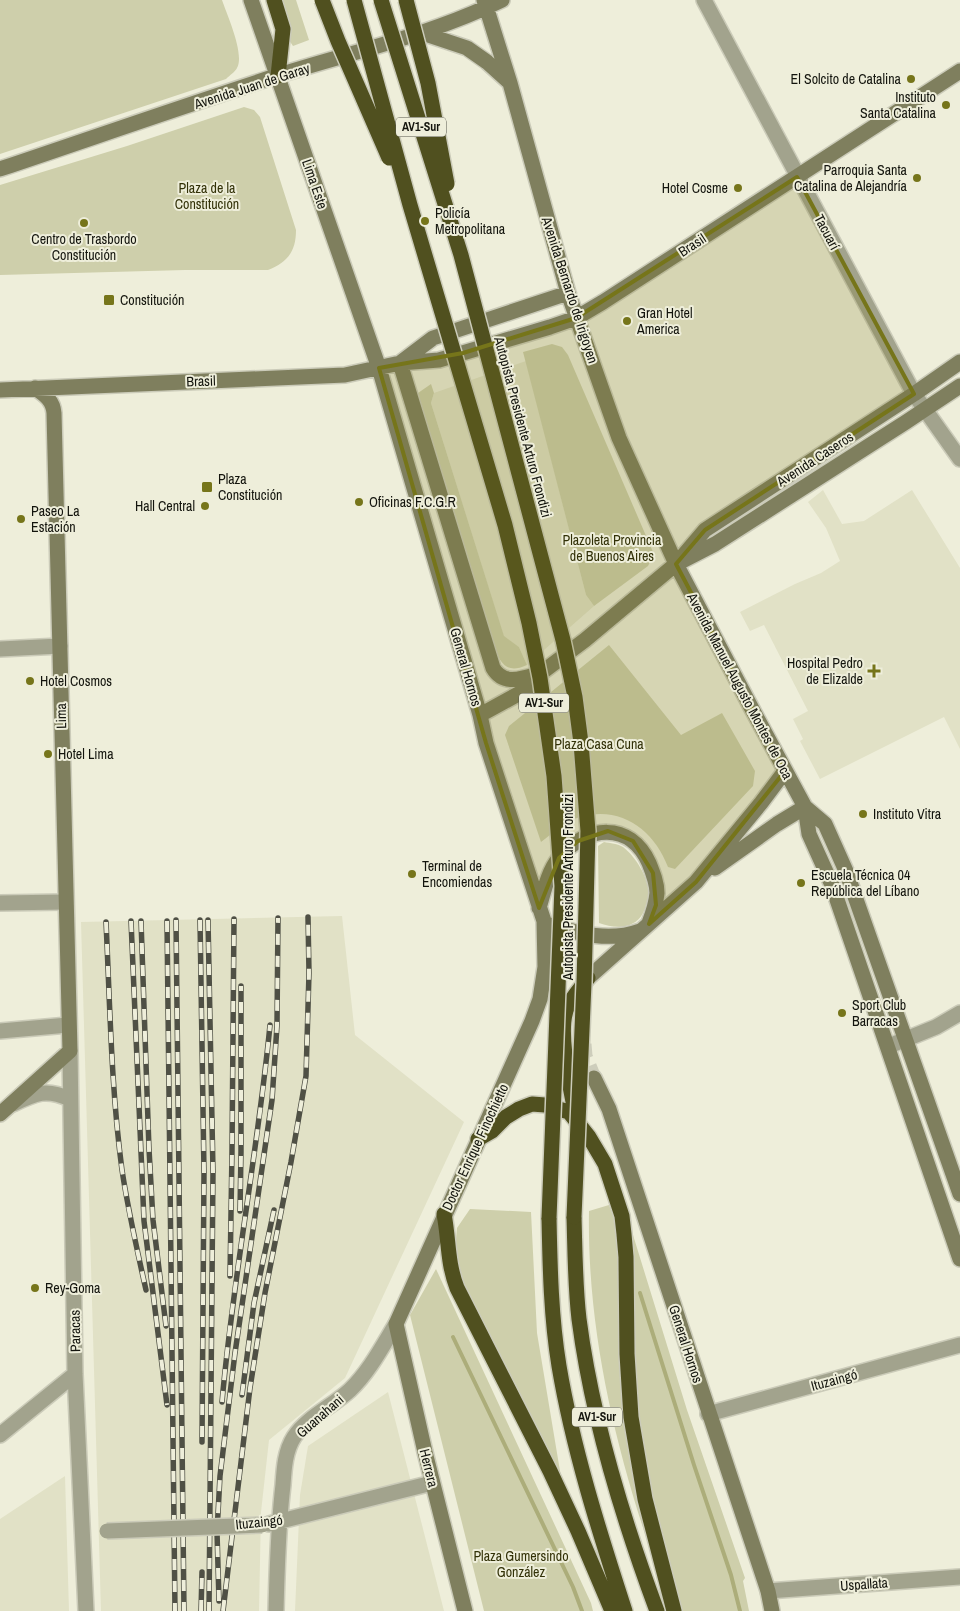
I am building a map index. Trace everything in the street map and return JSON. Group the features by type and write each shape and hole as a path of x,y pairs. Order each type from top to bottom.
{"highway":[{"path":"274,0 283,29 278,76"},
{"path":"322,0 410,205"},
{"path":"330,0 361,93"},
{"name":"Autopista Presidente Arturo Frondizi","path":"354,0 410,205 505,525 529,623 540,678 554,776 562,886 549,1218 550,1270 559,1366 578,1452 625,1611"},
{"name":"Autopista Presidente Arturo Frondizi","path":"381,0 461,255 563,640 576,697 588,831 584,984 574,1216 579,1316 589,1381 600,1432 628,1527 657,1611"},
{"path":"406,0 428,83 461,255"},
{"path":"577,1120 569,1082 564,1043 564,1023 567,1007 588,978"},
{"path":"478,1139 492,1131 519,1109 532,1104 545,1105 569,1112 589,1137 605,1164 622,1216 626,1257 627,1354 631,1418 645,1499 674,1611"},
{"path":"444,1214 448,1232 449,1262 457,1288 550,1472 578,1531 612,1611"}],"main road":[{"name":"Lima Este","path":"251,0 379,368"},
{"name":"Avenida Juan de Garay","path":"0,169 278,76 422,33 485,4 502,0"},
{"name":"Avenida Bernardo de Irigoyen","path":"485,4 510,83 576,318 619,438 676,564"},
{"path":"422,33 467,48 487,62 510,83"},
{"name":"Brasil","path":"0,390 341,376 400,363 439,360 550,328 576,318 603,302 960,71"},
{"name":"Brasil","path":"400,363 433,338 568,293"},
{"name":"Avenida Caseros","path":"480,715 531,687 541,673 585,640 676,564 705,530 960,362"},
{"name":"General Hornos","path":"400,363 493,668 497,675 510,680 541,673"},
{"name":"General Hornos","path":"379,368 480,715 486,743 542,914 545,966"},
{"name":"Avenida Caseros","path":"676,564 714,544 960,386"},
{"name":"Lima","path":"35,388 48,398 54,408 70,1051"},
{"name":"Avenida Manuel Augusto Montes de Oca","path":"676,564 805,807 825,824 846,871 960,1194"},
{"path":"696,882 785,771"},
{"path":"588,978 696,882 777,824 805,807"},
{"name":"Avenida Manuel Augusto Montes de Oca","path":"805,807 809,834 832,885 889,1046 960,1259"},
{"path":"608,831 633,841 646,856 653,873 657,891 656,904 645,928 625,935 588,935 570,932 550,925 542,914 550,874 559,858 578,841 594,833 608,831"},
{"name":"Doctor Enrique Finochietto","path":"396,1324 532,1021 540,999 545,966"},
{"path":"4,1110 70,1051"},
{"name":"General Hornos","path":"594,1078 609,1108 708,1414 768,1591 772,1611"},
{"name":"Herrera","path":"396,1324 432,1483 465,1611"}],"street":[{"name":"Tacuarí","path":"704,0 914,394 960,459"},
{"path":"0,649 60,646"},
{"path":"0,903 66,902"},
{"path":"889,1046 936,1028 960,1013"},
{"path":"0,1031 68,1025"},
{"name":"Paracas","path":"70,1051 76,1374 86,1611"},
{"path":"4,1110 40,1093 50,1092 70,1099"},
{"name":"Guanahani","path":"276,1611 278,1522 285,1460 289,1447 294,1437 309,1422 350,1391 362,1378 396,1324"},
{"name":"Ituzaingó","path":"708,1414 960,1345"},
{"path":"0,1435 76,1374"},
{"name":"Ituzaingó","path":"82,1532 262,1525 432,1483"},
{"name":"Uspallata","path":"768,1591 960,1577"}],"highlighted area":[{"path":"797,177 914,394 705,530 676,564 785,771 696,882 649,924 656,905 653,873 633,841 608,831 578,841 559,858 539,908 486,743 379,368 463,353 576,318"}],"shaded area":[{"path":"526,361 586,595 594,606 527,665 519,647 504,637 431,403 434,393"},
{"name":"Hospital Pedro de Elizalde","path":"823,490 842,524 864,521 912,490 960,568 960,749 944,717 820,779 800,741 803,739 793,719 808,711 764,625 750,631 740,612 821,573 840,561 826,528 808,502"},
{"path":"342,916 355,1035 464,1122 345,1378 269,1440 261,1512 259,1611 101,1611 81,922"},
{"path":"388,1392 444,1611 295,1611 300,1495 308,1446"},
{"path":"65,1476 69,1611 0,1611 0,1519"}],"green space":[{"path":"0,0 222,0 237,44 239,62 236,69 226,79 0,154"},
{"path":"277,0 296,0 309,40 293,46 287,37"},
{"name":"Plaza de la Constitución","path":"244,107 254,110 260,117 296,230 296,237 290,255 281,263 268,270 185,270 0,275 0,185 127,146"},
{"name":"Plazoleta Provincia de Buenos Aires","path":"552,344 562,347 568,355 653,552 648,566 594,606 586,595 523,352"},
{"path":"431,384 434,393 431,403 504,636 519,647 527,665 520,668 504,665 493,644 417,400 418,393"},
{"name":"Plaza Casa Cuna","path":"609,645 681,735 722,713 755,771 753,786 675,869 668,867 662,854 645,832 622,818 609,815 595,814 580,817 570,821 541,842 505,735 509,726"},
{"path":"604,842 619,845 628,851 637,862 648,888 648,900 643,913 639,919 627,926 614,927 599,923 598,846"},
{"path":"609,1205 617,1225 650,1539 647,1540 634,1500 613,1419 604,1378 592,1295 589,1211"},
{"path":"470,1209 531,1212 537,1333 561,1477 463,1284 455,1250 457,1228"},
{"path":"629,1222 687,1410 745,1578 743,1581 749,1611 682,1611 654,1503 636,1403"},
{"name":"Plaza Gumersindo González","path":"436,1269 591,1603 593,1611 484,1611 410,1315"}],"waterway":[{"path":"640,1293 731,1575 740,1611"},
{"path":"453,1337 573,1587 582,1611"}],"tunnel":[{"path":"584,1044 585,1056 594,1078"}],"railway":[{"path":"223,1611 250,1388 265,1293 306,1076 309,973 308,917"},
{"path":"219,1601 217,1532 220,1476 235,1353 272,1100 277,1026 278,918"},
{"path":"230,1276 234,919"},
{"path":"176,920 184,1611"},
{"path":"200,920 204,1172 202,1442"},
{"path":"208,920 213,1171 209,1611"},
{"path":"131,921 144,1221 167,1405"},
{"path":"141,921 153,1220 166,1326"},
{"path":"167,921 175,1611"},
{"path":"106,922 111,1046 118,1139 127,1200 146,1290"},
{"path":"240,1211 241,986"},
{"path":"222,1402 232,1308 259,1119 270,1025"},
{"path":"242,1395 254,1303 274,1210"},
{"path":"201,1611 202,1572"}],"place":[{"name":"El Solcito de Catalina","path":"911,79"},
{"name":"Instituto Santa Catalina","path":"946,105"},
{"name":"Parroquia Santa Catalina de Alejandría","path":"917,178"},
{"name":"Hotel Cosme","path":"738,188"},
{"name":"Policía Metropolitana","path":"425,221"},
{"name":"Centro de Trasbordo Constitución","path":"84,223"},
{"name":"Constitución","path":"109,300"},
{"name":"Gran Hotel America","path":"627,321"},
{"name":"Plaza Constitución","path":"207,487"},
{"name":"Oficinas F.C.G.R","path":"359,502"},
{"name":"Hall Central","path":"205,506"},
{"name":"Paseo La Estación","path":"21,519"},
{"name":"Hospital Pedro de Elizalde","path":"874,671"},
{"name":"Hotel Cosmos","path":"30,681"},
{"name":"Hotel Lima","path":"48,754"},
{"name":"Instituto Vitra","path":"863,814"},
{"name":"Terminal de Encomiendas","path":"412,874"},
{"name":"Escuela Técnica 04 República del Líbano","path":"801,883"},
{"name":"Sport Club Barracas","path":"842,1013"},
{"name":"Rey-Goma","path":"35,1288"}]}
